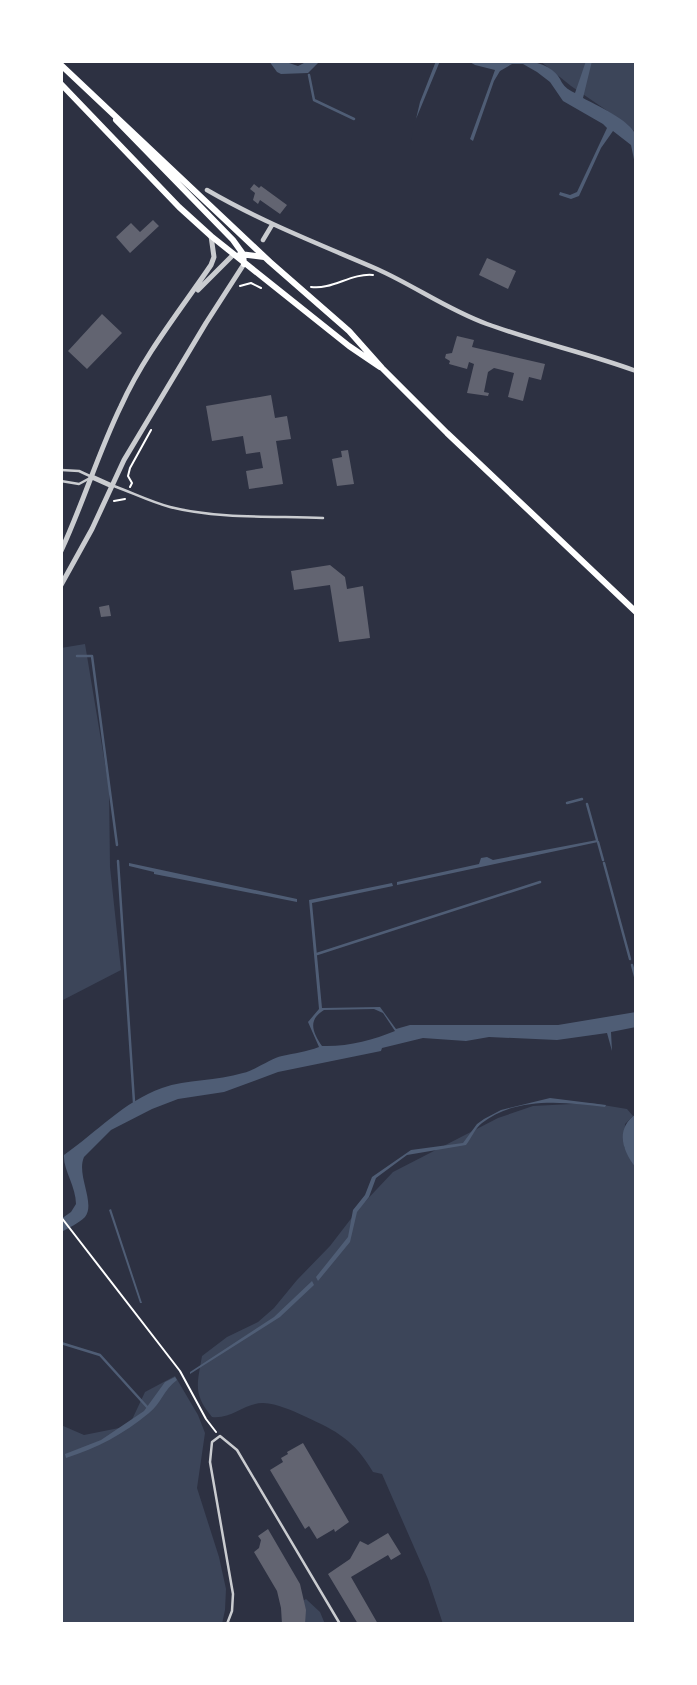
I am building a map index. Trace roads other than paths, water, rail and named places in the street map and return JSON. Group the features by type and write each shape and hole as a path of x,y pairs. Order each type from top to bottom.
{"main road":[{"path":"61,65 265,258 349,331 382,368 636,612"},
{"path":"61,84 211,236 349,346 382,368"},
{"path":"86,88 233,240 243,254 244,264"},
{"path":"233,255 265,258"}],"street":[{"path":"207,190 272,225 378,270 440,304 484,323 636,371"},
{"path":"263,240 272,225"},
{"path":"61,551 80,511 120,407 139,370 211,265 214,257 211,236"},
{"path":"188,300 233,255"},
{"path":"61,585 92,529 124,460 244,264"},
{"path":"92,477 112,486"}],"lane":[{"path":"61,470 79,471 92,477"},
{"path":"61,481 79,484 92,477"},
{"path":"112,486 181,509 273,518 323,518"},
{"path":"227,1624 232,1611 233,1594 210,1462 212,1442 220,1436 237,1450 340,1624"}],"waterway":[{"path":"309,75 314,100 354,119"},
{"path":"77,656 92,656 117,845"},
{"path":"567,803 582,799"},
{"path":"587,804 597,840"},
{"path":"598,842 603,860"},
{"path":"118,861 134,1102"},
{"path":"604,863 630,959"},
{"path":"317,954 540,882"},
{"path":"632,965 636,980"},
{"path":"61,1343 100,1355 148,1408"}]}
